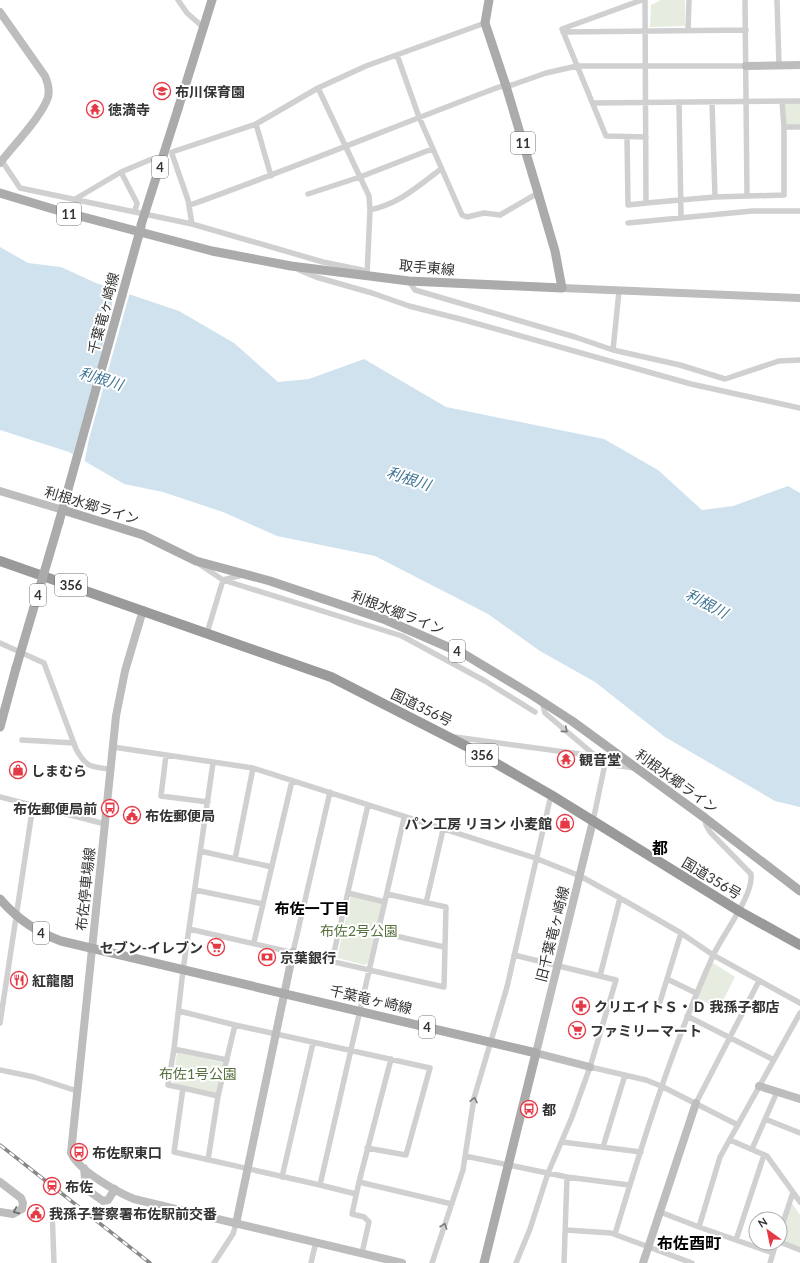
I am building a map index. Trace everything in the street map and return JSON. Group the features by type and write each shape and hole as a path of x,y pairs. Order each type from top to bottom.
{"highway":[{"name":"国道356号","path":"0,561 331,677 450,737 551,795 739,910 800,945"}],"main road":[{"name":"千葉竜ヶ崎線","path":"0,727 64,506 140,229 212,0"},
{"name":"11","path":"489,0 485,23 506,86 538,193 554,251 562,288"},
{"name":"取手東線","path":"0,193 140,229 212,251 291,266 408,281 562,288"},
{"name":"利根水郷ライン","path":"64,506 143,535 196,562 298,590 416,632 464,654 542,701 705,818 800,890"},
{"name":"千葉竜ヶ崎線","path":"0,898 17,917 37,931 50,937 92,949 536,1053"},
{"path":"484,1263 536,1053"}],"street":[{"path":"178,0 187,13 203,27"},
{"path":"642,0 562,29 606,136 646,137"},
{"path":"646,0 646,203"},
{"path":"688,30 689,0"},
{"path":"745,0 748,195"},
{"path":"777,0 779,65"},
{"path":"1,16 45,76 49,90 44,106 1,162 20,188 77,198 192,224 323,262 362,270 367,275"},
{"path":"192,224 190,205 172,152 256,124 318,88 366,66 485,23"},
{"path":"563,32 746,30"},
{"path":"397,55 419,117 462,215 467,217 484,213 500,215 538,193"},
{"path":"190,205 271,176 345,145 419,117 546,73 577,66 645,67 800,65"},
{"path":"318,88 369,196 370,210 367,275"},
{"path":"627,137 628,205 715,197 784,195 784,127 782,101"},
{"path":"593,103 800,101"},
{"path":"679,102 681,216"},
{"path":"712,102 715,197"},
{"path":"256,124 271,176"},
{"path":"784,127 800,127"},
{"path":"308,194 360,177 432,149"},
{"path":"77,198 121,172 152,159"},
{"path":"370,210 388,206 395,202 441,169"},
{"path":"121,172 137,203 134,211"},
{"path":"628,222 681,216 752,211 800,211"},
{"path":"291,266 316,277 372,293 409,306 691,384 800,408"},
{"path":"408,281 415,290 575,337 613,350 680,365 725,379 779,362 800,360"},
{"path":"562,288 800,298"},
{"path":"613,350 619,291"},
{"name":"利根水郷ライン","path":"0,491 64,506"},
{"path":"196,562 223,580 402,636 485,681 535,712"},
{"path":"223,580 244,574"},
{"path":"207,633 223,580"},
{"name":"布佐停車場線","path":"142,610 125,671 113,747 71,1153 75,1160 84,1168 115,1189 134,1199 402,1263"},
{"path":"0,643 44,663 74,743 83,762 88,766 110,770"},
{"path":"542,701 545,713 605,764 638,769"},
{"path":"450,737 595,756"},
{"path":"22,740 74,743"},
{"path":"113,747 253,768 330,792 404,818 535,858 580,876 681,933 713,955 800,1003"},
{"path":"166,755 161,796 208,802"},
{"path":"213,763 168,1086 218,1096"},
{"path":"593,821 605,764"},
{"path":"236,859 253,768"},
{"path":"254,942 292,781"},
{"path":"214,1263 233,1234 236,1224 275,1034 330,792"},
{"path":"432,1263 463,1170 474,1098 507,987 535,858 551,795"},
{"path":"0,797 105,824"},
{"path":"0,1023 1,1007 17,917 33,805"},
{"path":"332,961 368,805"},
{"path":"320,1185 404,818"},
{"path":"614,1234 661,1086 696,993 713,955 739,910 752,882 751,874 710,832 706,825 705,818"},
{"name":"旧千葉竜ヶ崎線","path":"536,1053 593,821"},
{"path":"426,902 443,830"},
{"path":"200,851 272,867"},
{"path":"196,890 262,904"},
{"path":"348,893 385,902"},
{"path":"189,929 254,942 444,987 446,908 426,902 387,894"},
{"path":"600,976 620,898"},
{"path":"378,932 444,947"},
{"path":"660,1002 681,933"},
{"path":"514,955 616,980 590,1067 562,1142 548,1173 530,1229 516,1263"},
{"path":"667,979 696,993"},
{"path":"644,1263 696,1103 759,981"},
{"path":"179,1011 351,1052 430,1068 406,1155 368,1148"},
{"path":"699,1227 720,1157 800,1013"},
{"path":"687,1016 774,1060"},
{"path":"208,1160 218,1096 235,1025"},
{"path":"282,1177 312,1043"},
{"path":"174,1049 227,1060"},
{"path":"536,1053 625,1075 661,1086 738,1125"},
{"path":"362,1253 369,1222 364,1217 352,1214 391,1059"},
{"path":"0,1070 34,1077 77,1091"},
{"path":"603,1147 625,1075"},
{"path":"759,1086 800,1100"},
{"path":"182,1088 174,1152 356,1194"},
{"path":"752,1149 778,1092"},
{"path":"765,1119 800,1133"},
{"path":"730,1140 767,1156 800,1202"},
{"path":"562,1142 641,1152"},
{"path":"736,1240 764,1155"},
{"path":"465,1156 567,1177 630,1185"},
{"path":"84,1168 86,1189 103,1201 108,1200 115,1189"},
{"path":"564,1263 567,1177"},
{"path":"0,1182 21,1198 23,1203 22,1209 13,1214 0,1212"},
{"path":"359,1182 452,1204"},
{"path":"787,1211 793,1192"},
{"path":"52,1209 54,1263"},
{"path":"660,1212 773,1254"},
{"path":"566,1230 614,1234 648,1248 692,1263"},
{"path":"311,1263 316,1242"},
{"path":"788,1245 800,1250"},
{"path":"770,1263 774,1251"}],"green space":[{"path":"661,0 685,0 685,26 650,27 651,5"},
{"path":"784,103 800,103 800,125 785,125"},
{"name":"布佐2号公園","path":"351,895 382,903 368,963 365,965 337,958"},
{"path":"713,963 735,977 719,1008 696,998"},
{"name":"布佐1号公園","path":"177,1052 224,1063 216,1093 173,1083"},
{"path":"791,1202 800,1215 800,1249 788,1244 788,1213"}],"water":[{"name":"利根川","path":"0,247 28,263 61,267 96,283 179,311 234,343 278,382 309,379 364,359 446,407 604,439 658,470 702,510 733,506 788,486 800,493 800,807 775,801 665,737 595,682 540,651 488,614 375,556 277,536 223,512 163,492 124,484 69,452 0,430"}],"pier":[{"path":"116,287 130,292 89,439 84,464 72,457 98,367"}],"railway":[{"path":"0,1145 150,1263"}],"place":[{"name":"布川保育園","path":"162,91"},
{"name":"徳満寺","path":"95,109"},
{"name":"観音堂","path":"566,759"},
{"name":"しまむら","path":"18,770"},
{"name":"布佐郵便局前","path":"110,808"},
{"name":"布佐郵便局","path":"132,815"},
{"name":"パン工房 リヨン 小麦館","path":"565,823"},
{"name":"セブン-イレブン","path":"216,947"},
{"name":"京葉銀行","path":"267,957"},
{"name":"紅龍閣","path":"19,980"},
{"name":"クリエイトＳ・Ｄ 我孫子都店","path":"581,1006"},
{"name":"ファミリーマート","path":"577,1030"},
{"name":"都","path":"529,1109"},
{"name":"布佐駅東口","path":"79,1152"},
{"name":"布佐","path":"52,1186"},
{"name":"我孫子警察署布佐駅前交番","path":"36,1213"}],"district":[{"name":"都","path":"660,847"},
{"name":"布佐一丁目","path":"312,908"},
{"name":"布佐酉町","path":"689,1242"}]}
